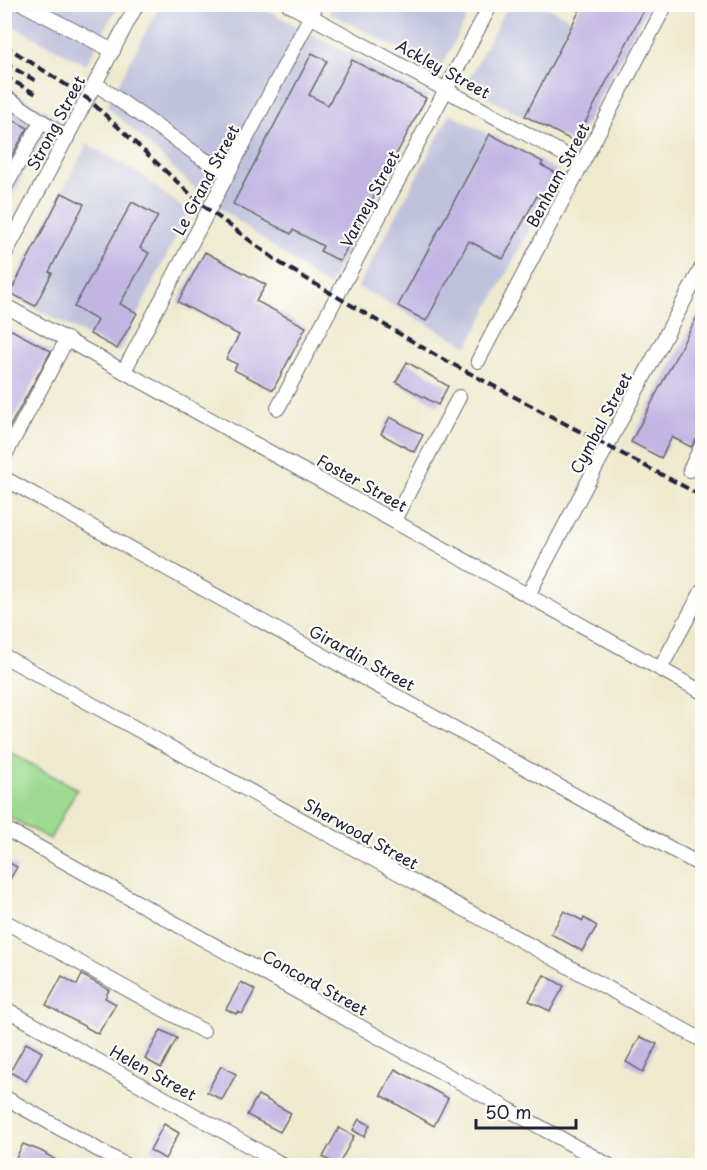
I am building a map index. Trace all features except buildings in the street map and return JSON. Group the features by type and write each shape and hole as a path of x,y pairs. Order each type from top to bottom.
{"street":[{"path":"23,4 113,51"},
{"name":"Strong Street","path":"4,256 137,4"},
{"name":"Ackley Street","path":"288,4 314,10 446,90 582,165"},
{"name":"Varney Street","path":"278,408 491,4"},
{"name":"Benham Street","path":"478,361 666,4"},
{"name":"Le Grand Street","path":"124,370 314,10"},
{"path":"96,84 202,159 228,173"},
{"path":"4,96 67,138"},
{"path":"4,189 41,122"},
{"name":"Cymbal Street","path":"528,595 702,267"},
{"name":"Foster Street","path":"4,305 702,692"},
{"path":"4,457 67,339"},
{"path":"394,520 459,397"},
{"path":"690,470 702,445"},
{"name":"Girardin Street","path":"4,478 702,866"},
{"path":"660,669 702,591"},
{"name":"Sherwood Street","path":"4,656 702,1040"},
{"name":"Concord Street","path":"4,828 610,1166"},
{"path":"4,921 203,1031"},
{"name":"Helen Street","path":"4,1008 285,1166"},
{"path":"4,1097 127,1166"}],"shaded area":[{"path":"160,4 257,5 428,96 328,287 200,193 107,106"},
{"path":"332,4 474,5 439,71 328,12"},
{"path":"4,5 118,5 86,65 5,22"},
{"path":"508,5 543,5 572,20 580,5 649,5 575,144 465,86"},
{"path":"5,87 53,116 5,210"},
{"path":"450,114 560,172 468,346 358,287"},
{"path":"87,144 140,174 188,212 119,352 8,294"}],"green space":[{"path":"5,750 77,789 50,839 5,815"}],"railway":[{"path":"4,45 88,99 201,204 280,263 437,356 702,496"},
{"path":"4,63 38,82"},
{"path":"4,76 38,95"}]}
